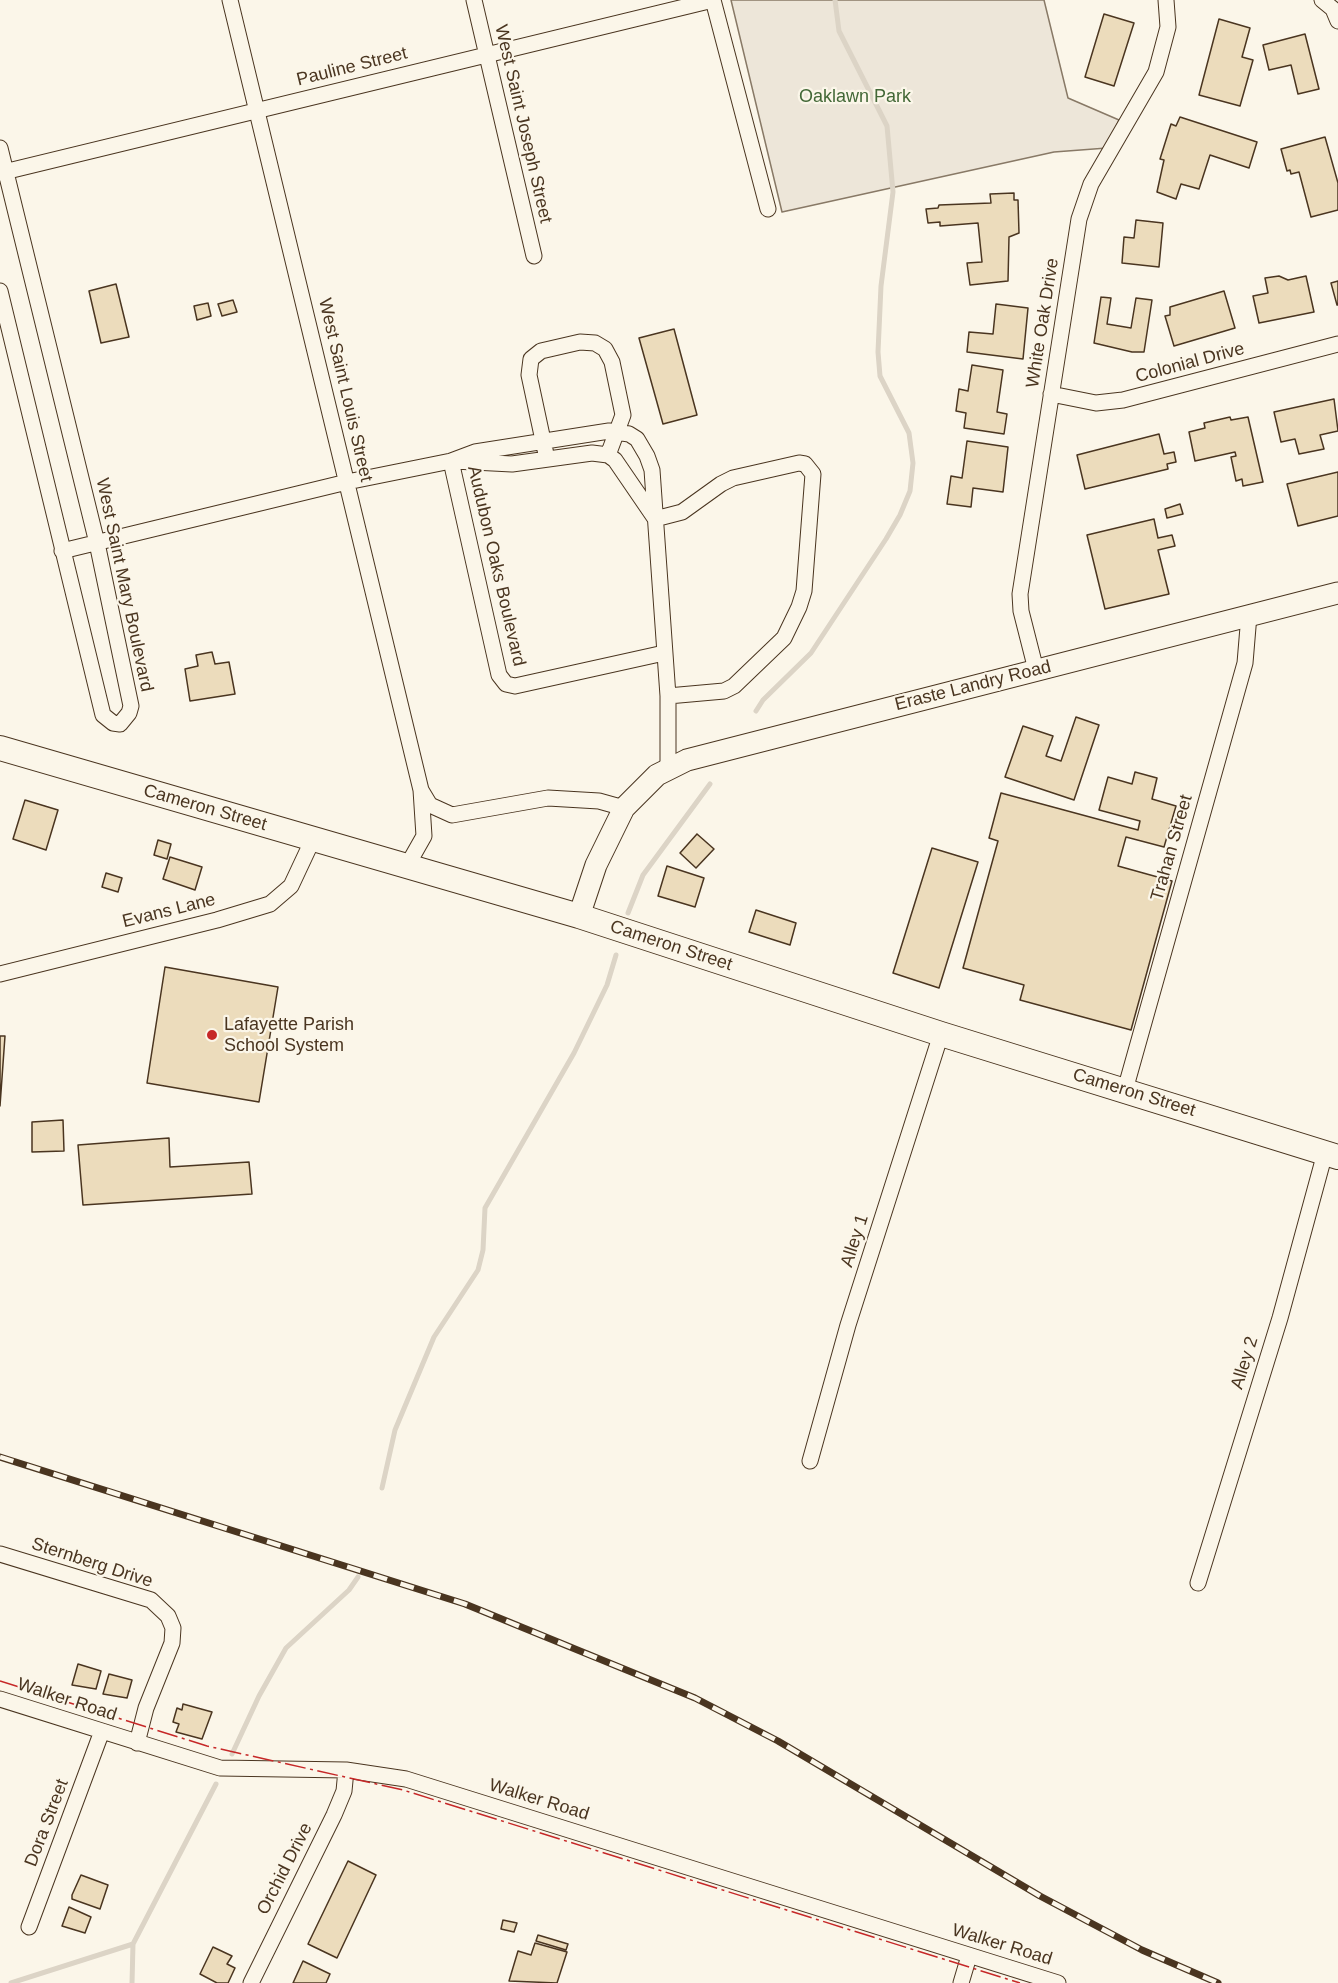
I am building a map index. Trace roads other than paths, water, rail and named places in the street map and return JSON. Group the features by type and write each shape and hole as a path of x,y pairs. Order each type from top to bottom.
{"main road":[{"name":"Cameron Street","path":"0,748 579,916 942,1034 1332,1155"}],"street":[{"name":"West Saint Louis Street","path":"230,0 421,790"},
{"name":"West Saint Joseph Street","path":"474,0 534,256"},
{"name":"Pauline Street","path":"3,172 713,0"},
{"path":"713,0 768,209"},
{"name":"White Oak Drive","path":"1036,670 1021,611 1020,594 1084,202 1156,72 1168,27 1166,0"},
{"path":"1322,0 1333,9 1338,21"},
{"name":"West Saint Mary Boulevard","path":"0,148 3,172 97,543 131,706 129,713 120,724 113,723 103,715 0,291"},
{"path":"547,459 529,375 531,359 541,351 580,342 595,343 605,349 612,362 622,407 618,431 608,455 615,460 655,519"},
{"name":"Colonial Drive","path":"1051,394 1096,403 1123,400 1338,344"},
{"path":"62,551 347,482 451,461 476,452 543,440 618,431 637,439 652,470 668,696 668,769"},
{"name":"Audubon Oaks Boulevard","path":"608,455 592,453 512,464 451,461 499,675 506,684 515,686 664,654"},
{"path":"655,519 682,513 711,490 734,478 799,463 805,464 813,474 804,591 784,638 744,679 724,691 668,696"},
{"name":"Eraste Landry Road","path":"579,916 596,865 624,808 644,785 668,769 720,750 1338,593"},
{"name":"Trahan Street","path":"1125,1090 1245,663 1250,615"},
{"path":"421,790 430,805 452,815 548,798 599,801 624,808"},
{"path":"407,866 424,836 421,790"},
{"name":"Evans Lane","path":"0,974 217,920 270,904 291,886 313,839"},
{"name":"Alley 1","path":"810,1461 848,1325 942,1034"},
{"name":"Alley 2","path":"1198,1583 1332,1155"},
{"name":"Sternberg Drive","path":"0,1554 151,1600 168,1616 173,1628 172,1642 146,1708 137,1743"},
{"name":"Walker Road","path":"0,1699 220,1768 346,1770 406,1779 1058,1983"},
{"name":"Dora Street","path":"29,1928 102,1731"},
{"name":"Orchid Drive","path":"251,1983 334,1815 344,1791 346,1770"},
{"path":"961,1983 969,1956"}],"waterway":[{"path":"756,711 763,700 811,653 886,539 910,491 913,463 909,433 880,376 878,352 881,286 893,192 887,126 839,31 835,0"},
{"path":"628,913 643,875 710,784"},
{"path":"382,1488 395,1430 434,1337 478,1270 483,1250 485,1208 574,1053 607,985 616,955"},
{"path":"232,1754 259,1696 286,1648 349,1590 358,1577"},
{"path":"11,1983 133,1944 216,1784"},
{"path":"132,1983 133,1944"}],"railway":[{"path":"0,1457 465,1604 695,1698 778,1741 1040,1896 1142,1950 1218,1983"}],"place":[{"name":"Lafayette Parish School System","path":"212,1035"}],"park label":[{"name":"Oaklawn Park","path":"855,97"}]}
